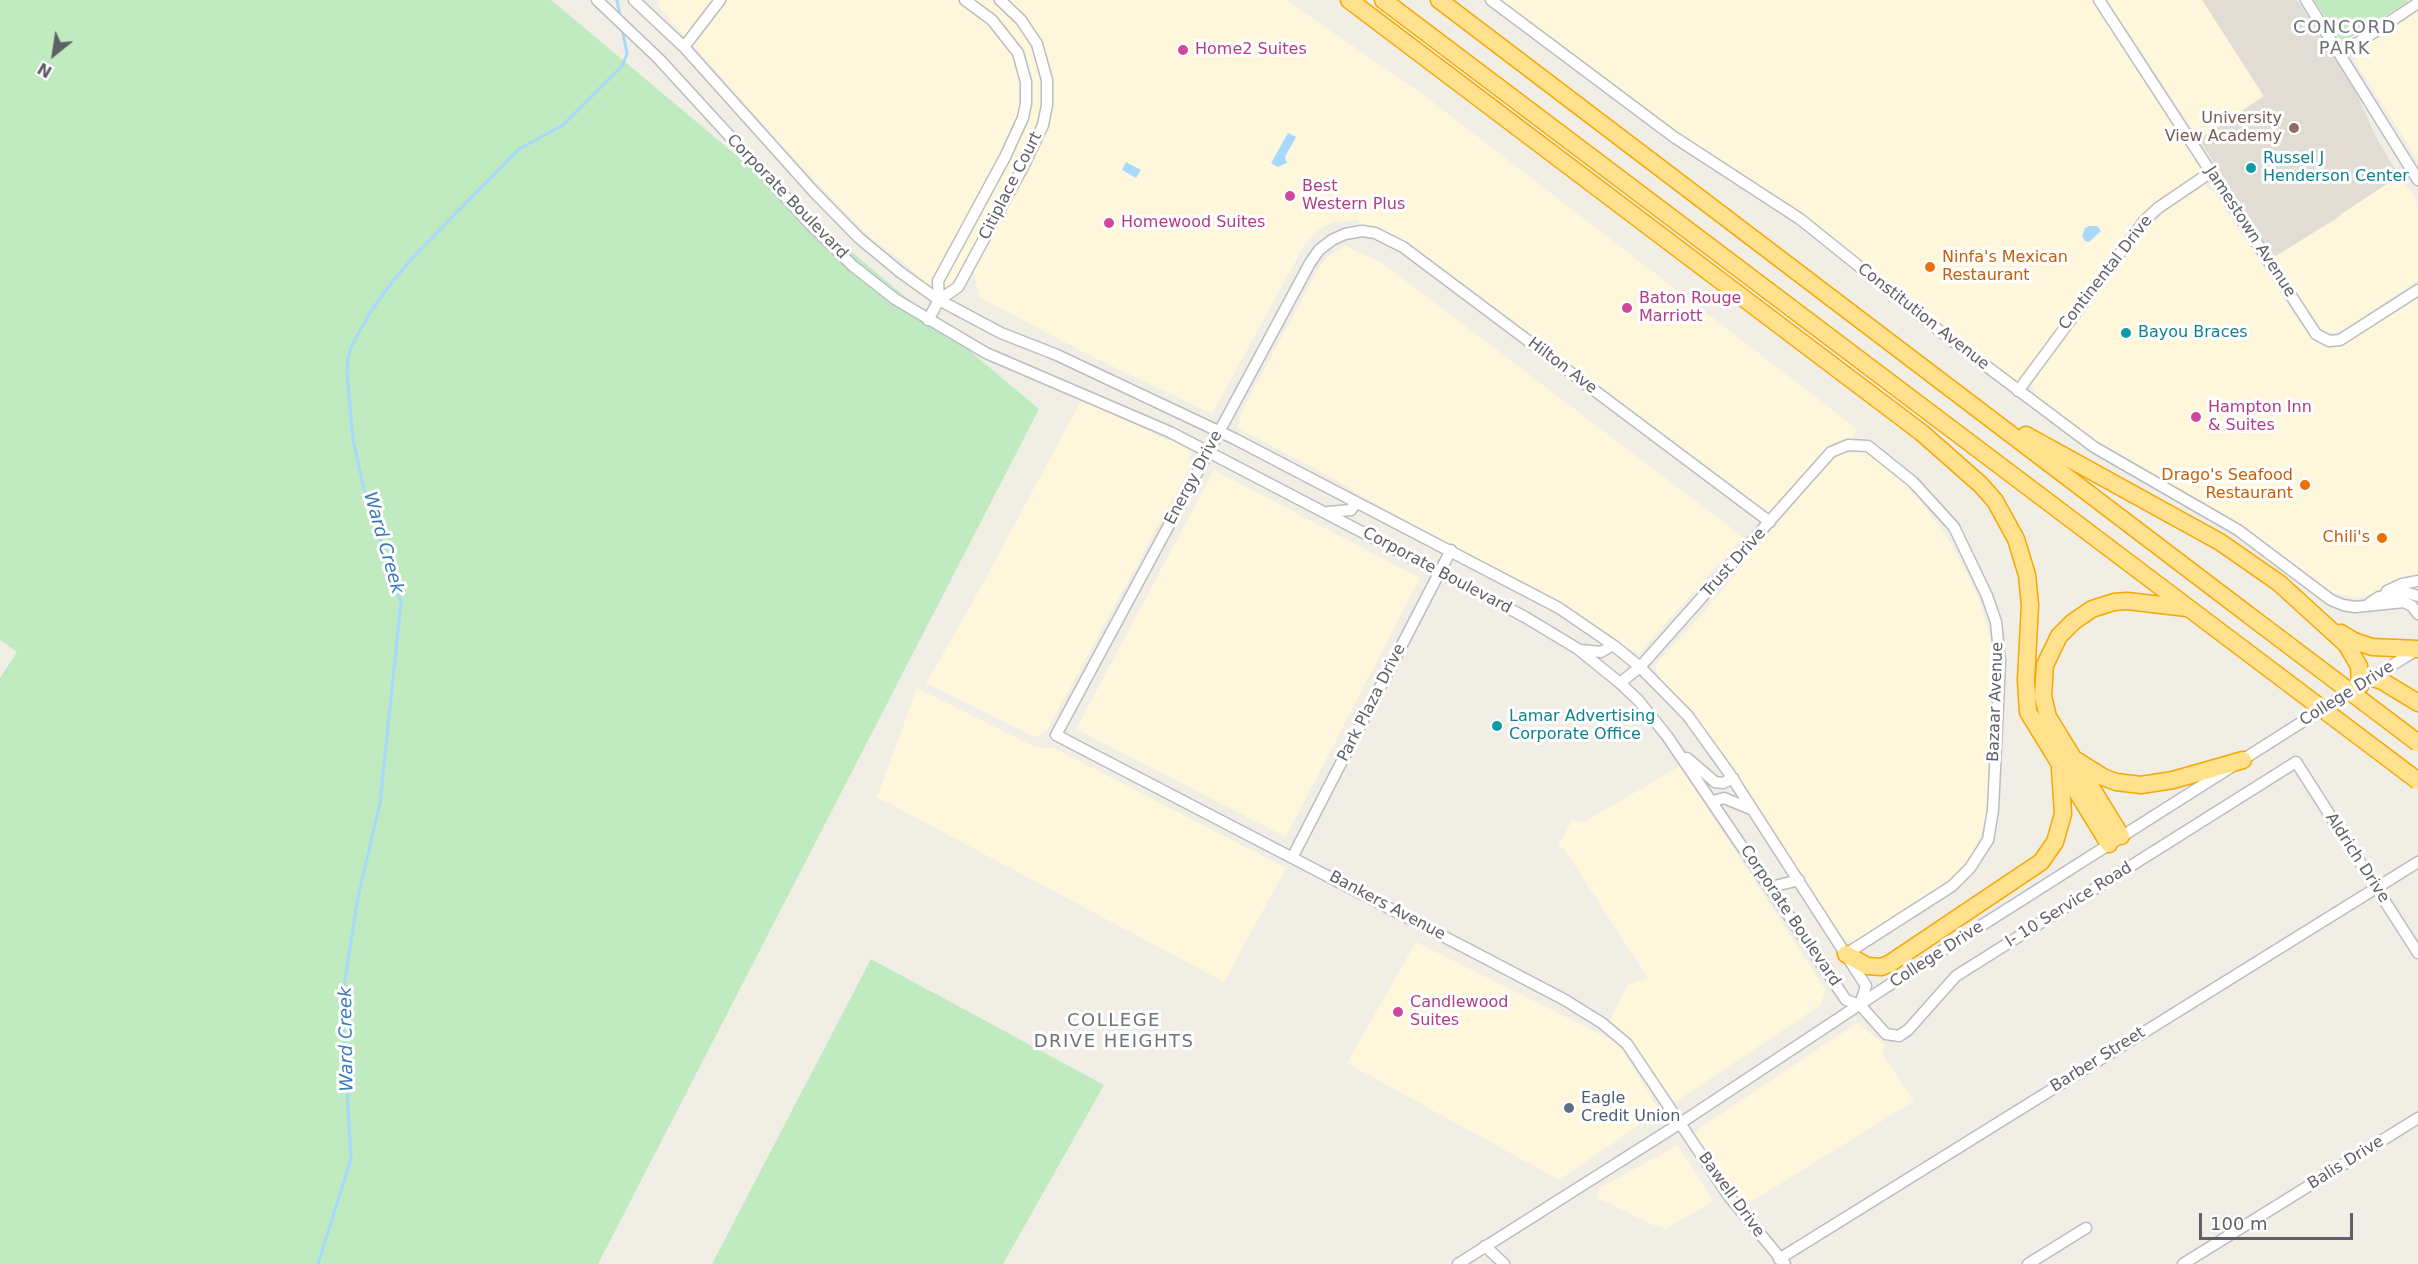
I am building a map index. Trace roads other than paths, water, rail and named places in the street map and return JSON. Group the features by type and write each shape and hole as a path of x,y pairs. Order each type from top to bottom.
{"highway":[{"path":"1349,0 1922,433 1982,485 2007,521 2023,558 2030,605 2026,702 2032,721 2063,758 2115,840"},
{"path":"1383,0 2418,781"},
{"path":"1439,0 2418,743"},
{"path":"1978,409 2220,542 2279,583 2326,624 2356,658 2366,682 2382,681 2418,703"},
{"path":"1846,954 1868,966 1881,967 1888,964 2041,862 2055,842 2063,814 2063,758 2043,696 2045,665 2059,636 2082,615 2114,602 2138,602 2189,608"},
{"path":"2326,624 2354,641 2366,645 2418,649"},
{"path":"2063,758 2116,782 2141,785 2173,780 2243,760"}],"street":[{"name":"Corporate Boulevard","path":"597,0 633,33 680,82 811,225 895,299 986,353 1114,406 1208,451 1525,617 1578,649 1638,700 1713,801 1846,1000 1860,1005 1866,986 1754,810 1688,716 1640,667 1613,645 1559,608 1451,550 1219,431 1057,355 1001,333 939,300 859,238 814,192 684,47 634,0"},
{"path":"684,47 720,0"},
{"name":"Citiplace Court","path":"939,300 938,281 1023,118 1026,97 1026,82 1018,53 997,26 965,0"},
{"name":"Citiplace Court","path":"928,320 939,300 958,287 1043,125 1047,80 1037,44 1012,11 1000,0"},
{"name":"Constitution Avenue","path":"1491,0 1674,137 1800,219 1941,332 2094,447 2238,530 2331,600 2349,606 2404,602 2412,606 2418,614"},
{"name":"Jamestown Avenue","path":"2099,0 2313,330 2320,337 2334,341 2345,338 2418,290"},
{"path":"2306,0 2418,180"},
{"path":"2341,54 2418,3"},
{"path":"997,26 1012,11"},
{"path":"1026,97 1047,96"},
{"name":"Continental Drive","path":"2018,391 2142,222 2158,208 2211,172"},
{"path":"985,192 1004,202"},
{"name":"Hilton Ave","path":"1345,234 1362,231 1375,232 1403,247 1770,522"},
{"name":"Energy Drive","path":"1056,735 1310,263 1319,250 1345,234"},
{"name":"Trust Drive","path":"1620,683 1640,667 1831,452 1848,445"},
{"name":"Bazaar Avenue","path":"1846,954 1952,886 1970,868 1988,840 1993,810 2000,662 1996,622 1987,596 1953,527 1913,482 1895,466 1868,446 1848,445"},
{"path":"1325,512 1351,510 1356,502"},
{"name":"Park Plaza Drive","path":"1293,856 1451,550"},
{"path":"2368,605 2402,584 2418,582"},
{"path":"2379,597 2401,593 2418,596"},
{"path":"1578,649 1601,652 1613,645"},
{"name":"College Drive","path":"1458,1264 1679,1124 1924,962 2418,649"},
{"name":"Bankers Avenue","path":"1056,735 1293,856 1565,1000 1602,1023 1627,1044 1679,1124"},
{"path":"1679,753 1715,782 1723,783 1733,778"},
{"name":"Aldrich Drive","path":"2296,762 2418,953"},
{"name":"I- 10 Service Road","path":"1860,1005 1886,1034 1899,1036 1908,1030 1956,976 2296,762"},
{"path":"1713,801 1724,798 1754,810"},
{"name":"Barber Street","path":"1782,1261 2418,862"},
{"path":"1771,887 1799,880"},
{"name":"Balis Drive","path":"2183,1264 2418,1118"},
{"name":"Bawell Drive","path":"1679,1124 1728,1195 1782,1261"},
{"path":"2028,1264 2086,1228"},
{"path":"1485,1246 1504,1264"}],"water":[{"path":"1288,133 1296,137 1285,157 1287,163 1278,167 1271,163"},
{"path":"1126,162 1141,170 1136,178 1122,170"},
{"path":"2097,226 2101,231 2089,242 2085,241 2082,236 2085,228"}],"waterway":[{"name":"Ward Creek","path":"617,0 620,16"},
{"name":"Ward Creek","path":"318,1264 351,1159 342,999 358,897 380,803 401,602 364,489 353,440 347,373 348,359 351,347 371,311 415,255 519,149 563,125 622,66 627,54 622,28"}],"place":[{"name":"Home2 Suites","path":"1183,50"},
{"name":"University View Academy","path":"2294,128"},
{"name":"Russel J Henderson Center","path":"2251,168"},
{"name":"Best Western Plus","path":"1290,196"},
{"name":"Homewood Suites","path":"1109,223"},
{"name":"Ninfa's Mexican Restaurant","path":"1930,267"},
{"name":"Baton Rouge Marriott","path":"1627,308"},
{"name":"Bayou Braces","path":"2126,333"},
{"name":"Hampton Inn & Suites","path":"2196,417"},
{"name":"Drago's Seafood Restaurant","path":"2305,485"},
{"name":"Chili's","path":"2382,538"},
{"name":"Lamar Advertising Corporate Office","path":"1497,726"},
{"name":"Candlewood Suites","path":"1398,1012"},
{"name":"Eagle Credit Union","path":"1569,1108"}],"district":[{"name":"CONCORD PARK","path":"2345,38"},
{"name":"COLLEGE DRIVE HEIGHTS","path":"1114,1031"}]}
